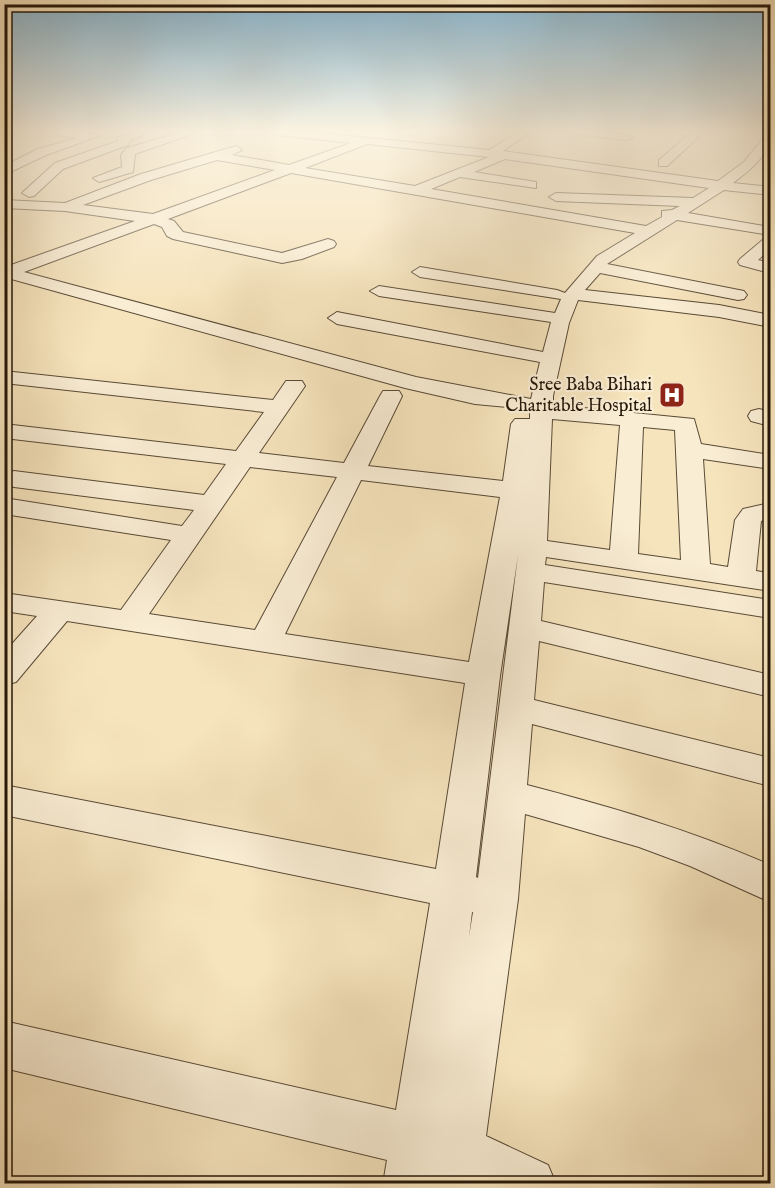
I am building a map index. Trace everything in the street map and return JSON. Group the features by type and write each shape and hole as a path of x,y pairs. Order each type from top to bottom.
{"street":[{"path":"29,193 35,187"},
{"path":"65,207 120,187"},
{"path":"237,187 17,269 11,274 412,383 533,407 686,424 690,450 696,572"},
{"path":"395,187 415,191 687,202"},
{"path":"415,191 424,187"},
{"path":"480,187 520,194"},
{"path":"658,187 687,202 771,231"},
{"path":"533,407 542,396 560,323 559,302 603,259 706,187"},
{"path":"434,1165 497,899 524,627 523,554 537,357 573,274 687,202 726,187"},
{"path":"556,197 687,202 771,191"},
{"path":"4,192 94,196"},
{"path":"119,213 149,201"},
{"path":"4,204 65,207 155,219 169,224 172,233 178,236 282,258 296,256 328,244"},
{"path":"771,241 746,262 771,268"},
{"path":"596,267 760,300"},
{"path":"420,272 559,302"},
{"path":"379,291 719,311 771,321"},
{"path":"337,318 537,357"},
{"path":"4,377 279,407"},
{"path":"129,621 294,386"},
{"path":"265,642 392,396"},
{"path":"623,561 632,418"},
{"path":"4,431 527,492"},
{"path":"9,483 61,437"},
{"path":"690,450 771,462"},
{"path":"9,483 211,504"},
{"path":"4,506 190,535"},
{"path":"741,579 748,520 752,515 771,511"},
{"path":"523,554 623,561 771,582"},
{"path":"523,554 771,609"},
{"path":"434,1165 455,890 483,675 523,554"},
{"path":"4,602 483,675"},
{"path":"4,674 59,610"},
{"path":"524,627 771,686"},
{"path":"516,708 771,772"},
{"path":"508,794 646,832 704,854 771,884"},
{"path":"4,800 497,899"},
{"path":"4,1044 434,1165 529,1184"}],"place":[{"name":"Sree Baba Bihari Charitable Hospital","path":"672,395"}]}
